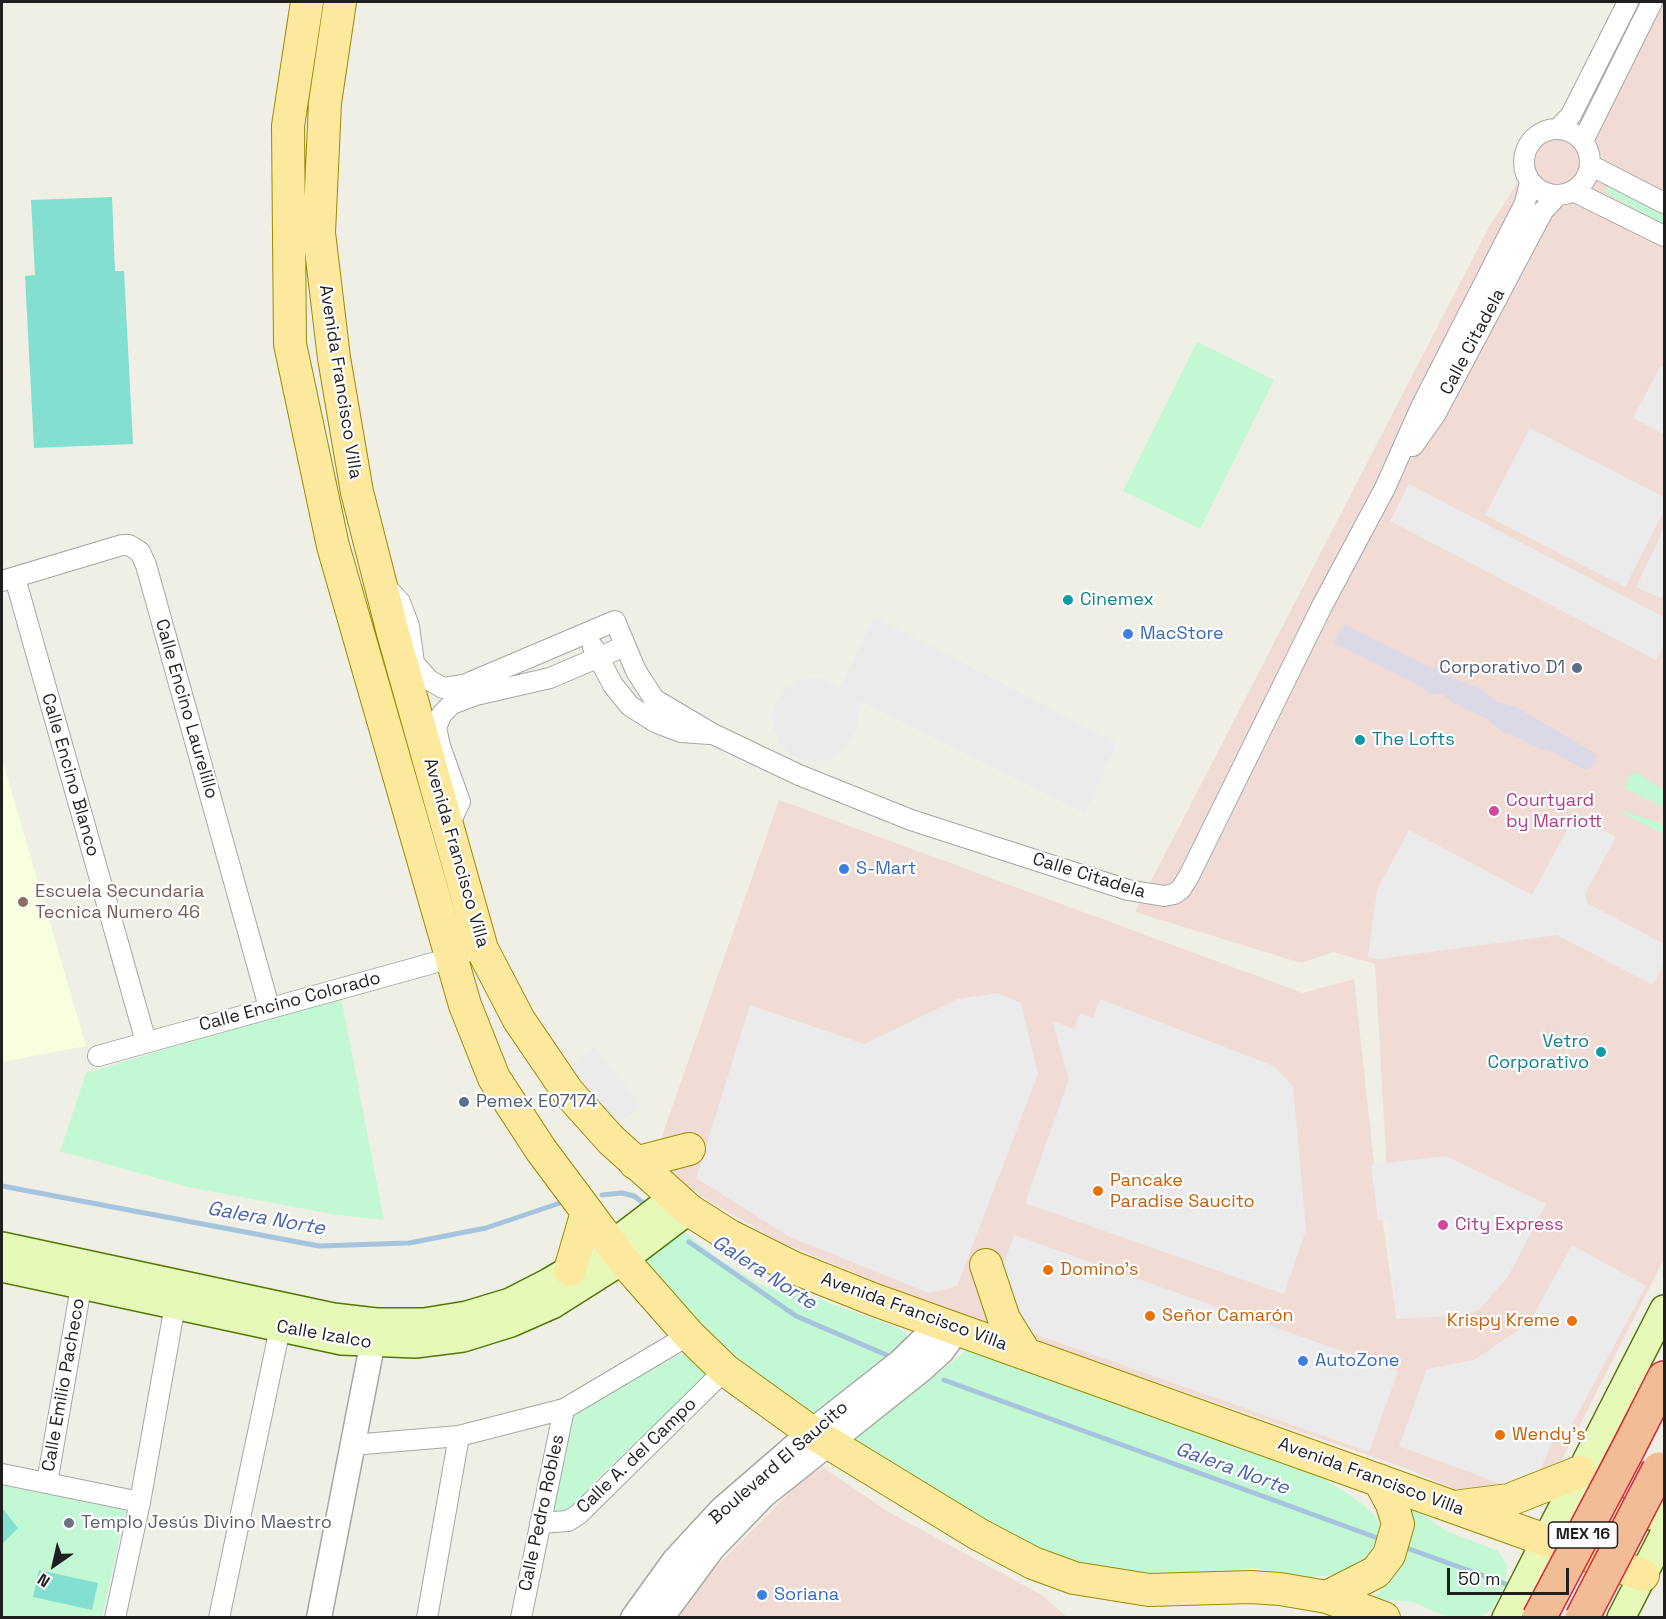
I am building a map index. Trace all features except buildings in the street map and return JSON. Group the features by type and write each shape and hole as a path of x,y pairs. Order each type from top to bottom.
{"highway":[{"name":"MEX 16","path":"1539,1617 1665,1378"},
{"name":"MEX 16","path":"1582,1617 1662,1464"}],"main road":[{"name":"Avenida Francisco Villa","path":"307,2 288,126 290,344 333,546 476,1040 494,1078 541,1150 617,1252 689,1335 725,1370 821,1437 978,1534 1033,1563 1074,1578 1149,1590 1251,1587 1327,1597 1383,1617"},
{"name":"Avenida Francisco Villa","path":"340,2 325,103 319,233 334,358 357,492 482,949 519,1020 568,1092 635,1163 682,1204 730,1236 792,1267 949,1326 1654,1579"},
{"path":"635,1163 689,1149"},
{"name":"Calle Izalco","path":"2,1246 333,1317 375,1333 415,1344 463,1338 511,1323 552,1305 617,1252 682,1204"},
{"path":"570,1270 587,1212"},
{"name":"Calle Izalco","path":"2,1268 81,1287 342,1341 424,1322 467,1315 510,1302 570,1270 617,1252"},
{"path":"986,1265 997,1302 1025,1353"},
{"path":"1506,1617 1665,1310"},
{"path":"1642,1352 1646,1367 1643,1382 1606,1449 1597,1469 1595,1483 1598,1496 1621,1514 1650,1516 1665,1510"},
{"path":"1452,1506 1509,1500 1580,1472"},
{"path":"1327,1597 1376,1572 1393,1544 1396,1515 1379,1480"},
{"path":"1621,1617 1654,1579 1665,1534"}],"street":[{"path":"1558,129 1571,115 1628,2"},
{"path":"1583,141 1652,2"},
{"path":"1565,193 1581,184 1590,165 1587,148 1575,134 1558,129 1543,131 1528,144 1524,163 1530,182 1538,189 1594,199 1665,236"},
{"path":"1590,165 1665,203"},
{"name":"Calle Citadela","path":"713,734 799,775 911,820 1128,890 1164,896 1174,894 1181,889 1189,876 1318,613 1385,488 1421,407 1525,203 1530,182"},
{"name":"Calle Citadela","path":"1385,488 1435,415 1543,211 1565,193"},
{"name":"Calle Encino Laurelillo","path":"8,580 122,545 129,545 140,552 146,565 269,1007"},
{"path":"379,579 400,602 409,626 414,663 429,680 443,688 464,685 615,621 636,671 654,699 713,734"},
{"name":"Calle Encino Blanco","path":"8,580 146,1042"},
{"path":"588,632 597,658 630,706 657,723 681,732 713,734"},
{"path":"530,682 537,670 558,662 569,640"},
{"path":"448,826 460,802 440,746 436,727 442,714 452,704 476,695 550,678 625,646"},
{"name":"Calle Encino Colorado","path":"98,1056 482,949"},
{"name":"Calle Emilio Pacheco","path":"47,1483 81,1287"},
{"path":"116,1617 141,1502 175,1305"},
{"name":"Boulevard El Saucito","path":"661,1617 712,1549 821,1437 900,1362 949,1326"},
{"path":"219,1617 280,1328"},
{"path":"319,1617 375,1333"},
{"path":"352,1445 459,1436 564,1409 689,1335"},
{"name":"Calle A. del Campo","path":"540,1523 568,1521 579,1514 725,1370"},
{"name":"Calle Pedro Robles","path":"520,1617 564,1409"},
{"path":"427,1617 459,1436"},
{"name":"Boulevard El Saucito","path":"633,1617 674,1561 722,1509 821,1437"},
{"path":"2,1474 141,1502"}],"shaded area":[{"path":"1634,2 1664,2 1664,1259 1558,1468 1507,1491 1458,1491 1408,1469 927,1303 776,1240 708,1200 653,1162 779,800 1303,993 1354,979 1373,1154 1395,1308 1375,964 1333,952 1301,963 1135,912 1489,227"},
{"path":"1609,185 1664,214 1664,225 1605,192"},
{"path":"112,197 115,271 124,271 133,444 34,448 25,276 35,275 31,200"},
{"path":"1197,342 1274,380 1200,529 1123,491"},
{"path":"1664,366 1664,435 1633,418 1660,367"},
{"path":"1530,428 1664,497 1664,511 1625,587 1485,515"},
{"path":"1409,484 1664,617 1664,644 1656,660 1390,521"},
{"path":"1664,528 1664,590 1661,598 1636,587"},
{"path":"874,617 1117,743 1085,813 861,701 856,729 842,752 830,759 816,762 802,760 790,754 780,744 774,731 772,717 775,704 783,692 794,683 807,678 820,678 840,687"},
{"path":"1344,624 1432,668 1442,669 1448,675 1484,691 1496,701 1516,707 1593,752 1597,757 1591,768 1585,770 1548,750 1540,749 1511,734 1504,733 1486,718 1460,707 1459,704 1456,705 1442,694 1429,694 1422,687 1334,643"},
{"name":"Escuela Secundaria Tecnica Numero 46","path":"2,759 86,1046 2,1062"},
{"path":"1631,773 1639,774 1664,790 1664,807 1624,788"},
{"path":"1622,811 1664,824 1664,834 1622,813"},
{"path":"1575,815 1616,837 1585,894 1587,903 1664,944 1664,963 1653,985 1557,935 1378,959 1368,957 1377,890 1409,830 1532,895"},
{"path":"998,993 1021,1003 1038,1074 957,1286 929,1293 790,1237 696,1178 750,1005 864,1044 958,999"},
{"path":"341,997 384,1220 337,1215 188,1187 60,1151 86,1073"},
{"path":"1100,999 1274,1066 1293,1086 1306,1230 1284,1294 1025,1203 1069,1079 1052,1021 1074,1029 1080,1013 1093,1018"},
{"path":"595,1047 641,1105 617,1125 571,1066"},
{"path":"1446,1156 1546,1204 1508,1277 1480,1309 1464,1315 1396,1319 1388,1221 1378,1220 1371,1165"},
{"path":"686,1233 715,1256 759,1284 782,1293 796,1291 899,1328 907,1335 904,1344 809,1416 729,1358 638,1262"},
{"path":"1014,1235 1398,1371 1369,1452 1029,1332 994,1291"},
{"path":"1572,1245 1646,1286 1568,1432 1558,1428 1540,1471 1504,1485 1399,1446 1427,1369 1474,1360 1529,1323"},
{"path":"968,1349 1314,1472 1361,1503 1376,1517 1382,1531 1376,1559 1336,1575 1309,1577 1254,1568 1164,1578 1106,1572 1033,1548 851,1442"},
{"path":"688,1352 707,1371 700,1384 596,1480 571,1510 561,1516 552,1514 571,1419 576,1413 678,1355"},
{"path":"824,1468 887,1511 1042,1595 1067,1617 679,1618 693,1590 806,1476"},
{"path":"2,1485 126,1510 102,1617 2,1617"},
{"path":"1410,1505 1444,1530 1498,1551 1507,1565 1505,1586 1492,1608 1483,1616 1447,1617 1413,1602 1367,1599 1376,1595 1393,1578 1410,1521"},
{"path":"2,1508 18,1528 2,1544"},
{"path":"39,1570 98,1583 92,1610 33,1597"}],"waterway":[{"name":"Galera Norte","path":"2,1186 319,1246 409,1243 486,1228 560,1203"},
{"name":"Galera Norte","path":"602,1195 622,1193 634,1196 647,1206"},
{"name":"Galera Norte","path":"689,1242 796,1316 889,1356"},
{"name":"Galera Norte","path":"944,1380 1383,1540"},
{"name":"Galera Norte","path":"1401,1546 1509,1585"}],"place":[{"name":"Cinemex","path":"1068,600"},
{"name":"MacStore","path":"1128,634"},
{"name":"Corporativo D1","path":"1577,668"},
{"name":"The Lofts","path":"1360,740"},
{"name":"Courtyard by Marriott","path":"1494,811"},
{"name":"S-Mart","path":"844,869"},
{"name":"Escuela Secundaria Tecnica Numero 46","path":"23,902"},
{"name":"Vetro Corporativo","path":"1601,1052"},
{"name":"Pemex E07174","path":"464,1102"},
{"name":"Pancake Paradise Saucito","path":"1098,1191"},
{"name":"City Express","path":"1443,1225"},
{"name":"Domino's","path":"1048,1270"},
{"name":"Señor Camarón","path":"1150,1316"},
{"name":"Krispy Kreme","path":"1572,1321"},
{"name":"AutoZone","path":"1303,1361"},
{"name":"Wendy's","path":"1500,1435"},
{"name":"Templo Jesús Divino Maestro","path":"69,1523"},
{"name":"Soriana","path":"762,1595"}]}
